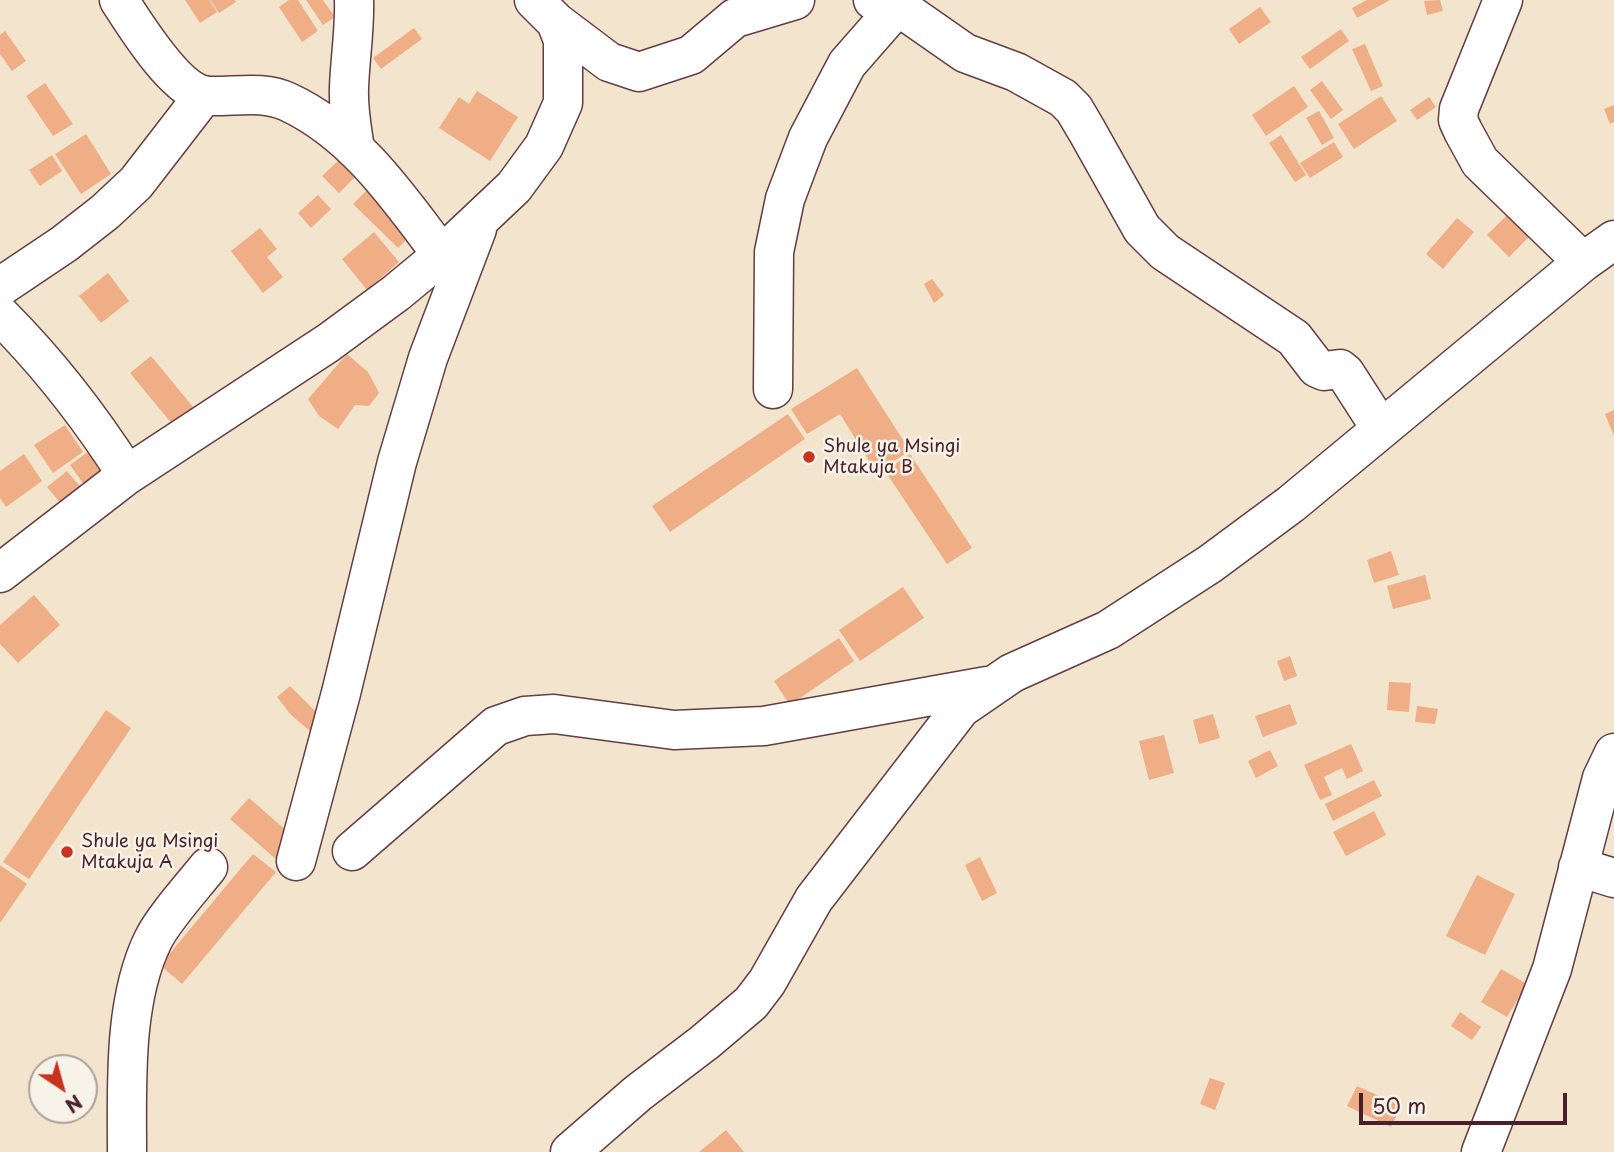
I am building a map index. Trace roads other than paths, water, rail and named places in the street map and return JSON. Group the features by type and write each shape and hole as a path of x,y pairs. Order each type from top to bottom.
{"street":[{"path":"119,0 150,47 181,81 204,95 233,96 256,93 286,101 327,125 355,149 442,255"},
{"path":"354,0 356,27 349,91 355,149"},
{"path":"545,11 609,62 639,72 691,55 735,18 795,0"},
{"path":"1503,0 1458,120 1480,162 1583,262"},
{"path":"774,389 774,252 785,198 808,138 847,64 891,2 965,53 1016,72 1063,98 1087,131 1142,229 1171,257 1294,338 1317,368 1324,371 1336,369 1345,373 1381,429"},
{"path":"0,573 127,475 328,343 396,293 442,255 514,187 544,146 563,103 563,40 545,11"},
{"path":"0,287 64,244 136,183 204,95"},
{"path":"296,862 341,693 397,462 428,358 481,217"},
{"path":"569,1152 751,1003 767,982 814,899 961,708 1012,673 1108,630 1210,564 1291,504 1583,262 1614,240"},
{"path":"0,315 55,373 81,406 127,475"},
{"path":"352,851 496,726 525,716 554,714 674,730 764,726 992,685"},
{"path":"1481,1152 1552,969 1602,778 1614,753"},
{"path":"127,1152 128,1056 140,974 154,937 208,867"},
{"path":"1578,867 1614,878"}],"place":[{"name":"Shule ya Msingi Mtakuja B","path":"809,457"},
{"name":"Shule ya Msingi Mtakuja A","path":"67,852"}]}
